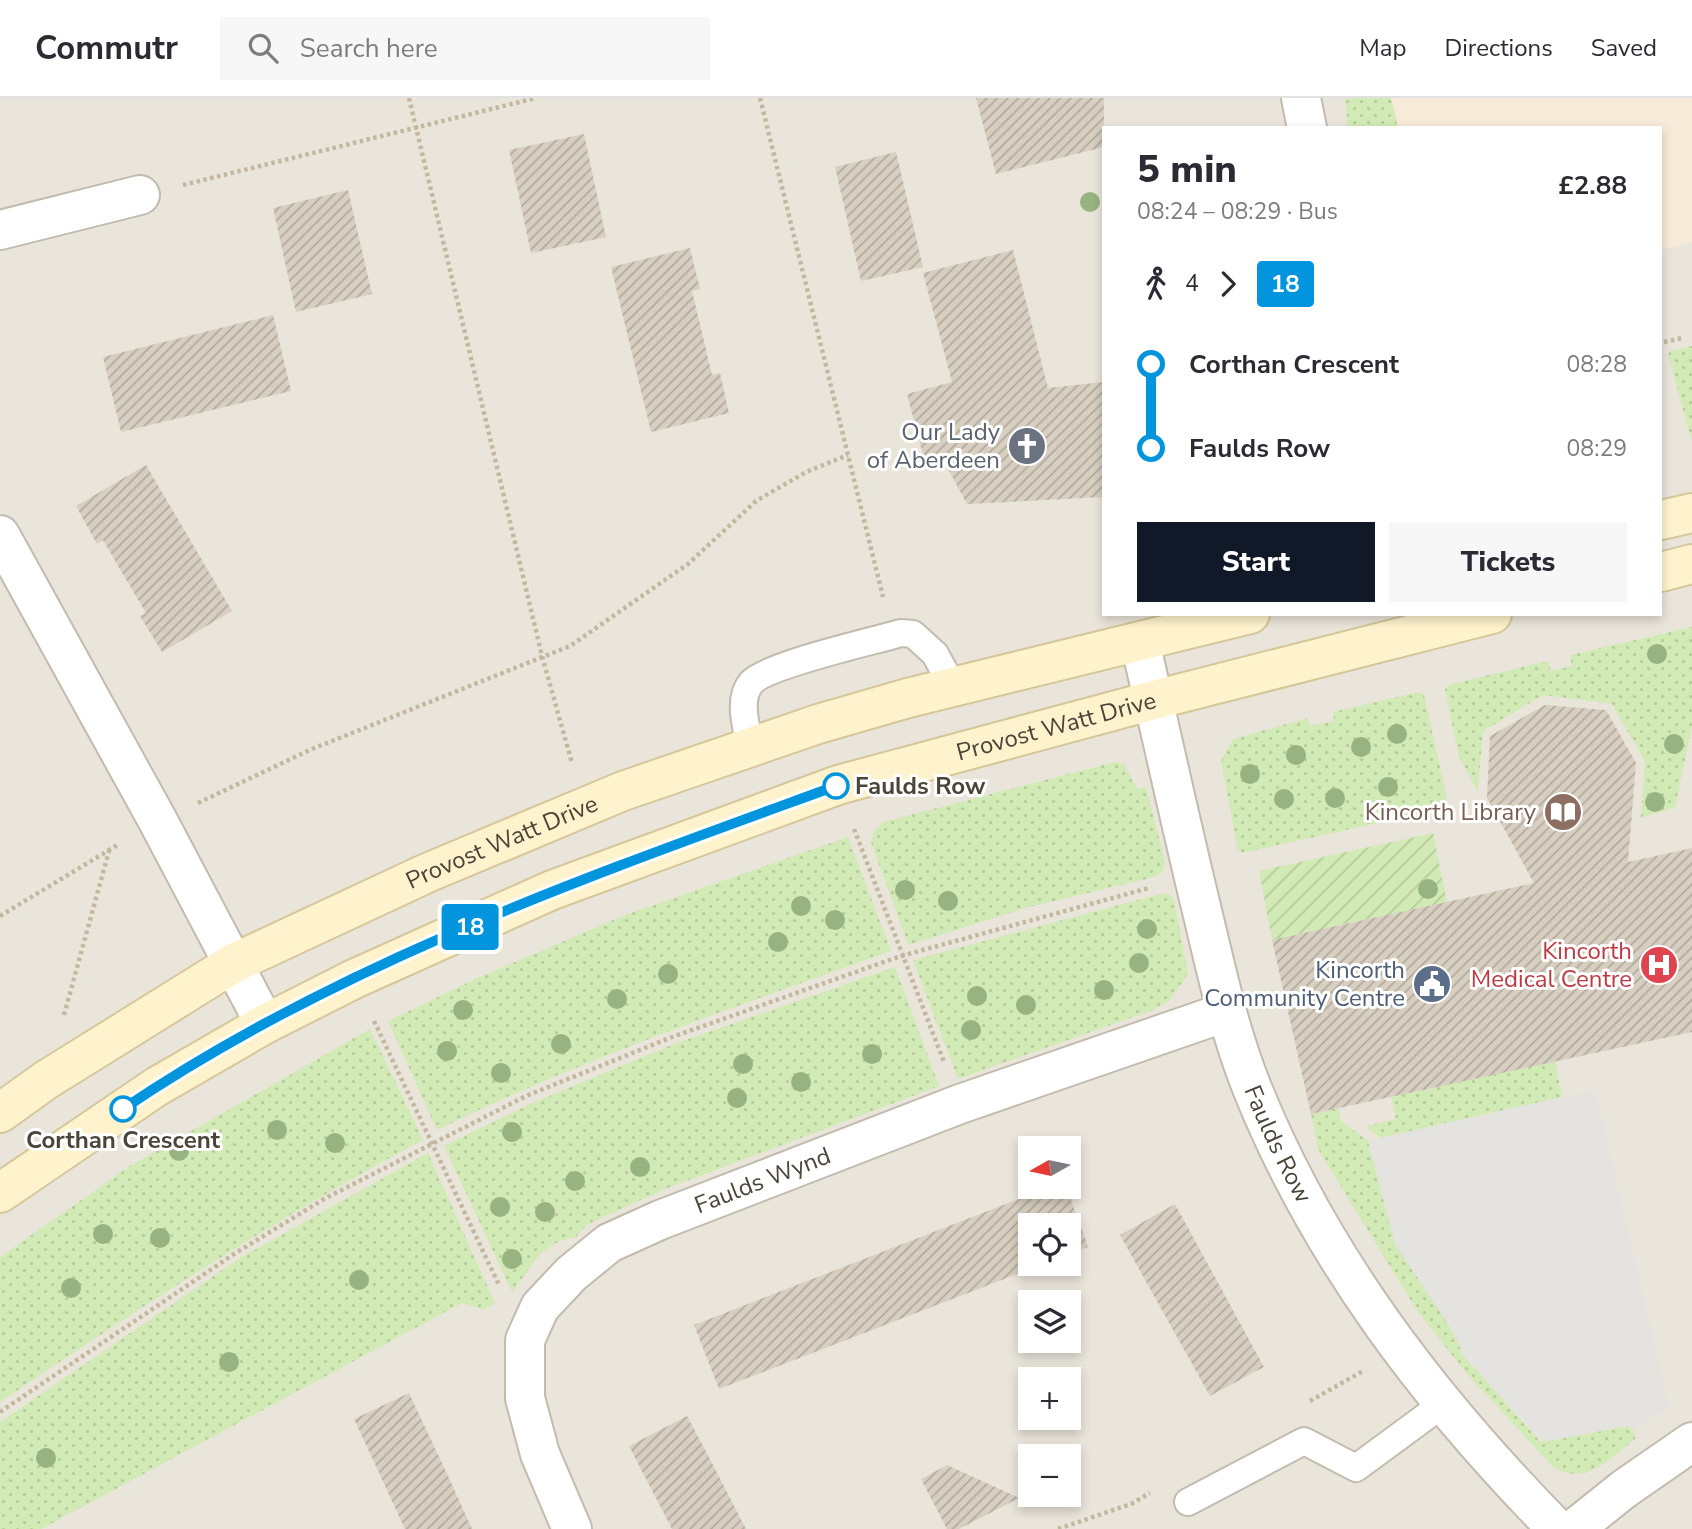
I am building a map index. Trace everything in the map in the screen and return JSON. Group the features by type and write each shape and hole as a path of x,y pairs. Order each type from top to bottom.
{"street":[{"path":"1301,98 1307,126"},
{"path":"0,230 140,195"},
{"path":"1662,520 1692,513"},
{"path":"0,535 158,821 265,1024"},
{"path":"1662,572 1692,564"},
{"name":"Provost Watt Drive","path":"0,1113 46,1080 234,962 427,873 585,807 831,720 1242,616"},
{"name":"Provost Watt Drive","path":"0,1193 156,1087 265,1024 354,979 552,890 838,785 1154,699 1404,625 1476,616"},
{"name":"Faulds Row","path":"1140,642 1226,1012 1252,1087 1282,1158 1318,1225 1361,1294 1443,1404 1509,1480 1558,1529"},
{"name":"Faulds Wynd","path":"572,1529 540,1454 525,1398 525,1340 540,1307 571,1274 609,1243 660,1220 960,1104 1226,1012"},
{"path":"1574,1529 1624,1489 1692,1442"}],"lane":[{"path":"750,747 743,704 751,683 773,670 893,635 913,634 926,644 953,687"},
{"path":"1188,1502 1304,1441 1356,1468 1443,1404"}],"path":[{"path":"409,98 542,656 585,807"},
{"path":"140,195 536,98"},
{"path":"760,98 893,635"},
{"path":"1664,342 1682,338"},
{"path":"0,916 158,821 312,749 570,646 688,564 721,531 768,494 806,472 848,455"},
{"path":"838,785 901,956 960,1104"},
{"path":"46,1080 109,850"},
{"path":"0,1412 234,1254 324,1199 526,1096 672,1037 901,956 1033,918 1194,877"},
{"path":"354,979 525,1340"}],"shaded area":[{"path":"0,98 1692,98 1692,1529 0,1529"},
{"path":"1391,98 1692,98 1692,242 1662,250 1662,126 1398,126"},
{"path":"1595,1090 1669,1407 1633,1430 1628,1426 1543,1442 1463,1355 1454,1333 1395,1244 1368,1141"}],"green space":[{"path":"1345,98 1391,98 1398,126 1348,126"},
{"path":"1692,346 1692,442 1668,355 1670,351"},
{"path":"1692,627 1692,726 1675,807 1641,818 1645,761 1612,704 1543,695 1483,731 1478,792 1459,757 1445,690 1448,685 1548,661 1551,671 1572,666 1570,655"},
{"path":"1419,692 1424,695 1448,804 1444,808 1243,853 1238,850 1221,761 1233,739 1308,718 1310,726 1334,721 1333,712"},
{"path":"1115,762 1124,764 1137,789 1146,787 1165,862 1162,872 1155,877 1029,907 908,945 871,842 874,831 883,822"},
{"path":"1433,833 1447,902 1272,940 1259,871"},
{"path":"848,837 891,951 605,1056 437,1130 388,1021 475,979 625,915"},
{"path":"1160,894 1169,894 1174,900 1188,974 1169,1001 1153,1010 958,1079 913,960"},
{"path":"895,967 939,1086 665,1189 588,1224 576,1237 559,1241 540,1254 512,1292 444,1146 530,1104 674,1044"},
{"path":"370,1029 423,1140 261,1233 0,1402 0,1257 130,1166"},
{"path":"1555,1061 1562,1097 1380,1138 1367,1126 1396,1119 1391,1096"},
{"path":"1338,1108 1340,1120 1368,1141 1394,1240 1454,1333 1463,1355 1540,1441 1628,1426 1634,1432 1635,1439 1597,1468 1577,1474 1565,1472 1553,1467 1467,1374 1418,1312 1318,1149 1311,1114"},
{"path":"428,1153 495,1303 484,1310 462,1303 41,1529 0,1529 0,1422 240,1258"}],"building":[{"path":"976,98 1104,98 1102,148 996,174"},
{"path":"584,134 606,237 531,253 509,150"},
{"path":"896,152 923,267 861,281 835,167"},
{"path":"348,190 372,294 296,312 273,208"},
{"path":"690,248 700,289 692,291 712,375 720,373 729,413 651,432 611,267"},
{"path":"1013,250 1048,388 1102,382 1102,497 967,504 942,458 925,462 907,394 952,382 923,273"},
{"path":"273,315 291,391 121,432 103,357"},
{"path":"146,465 232,611 162,652 140,616 146,613 103,540 97,544 76,506"},
{"path":"1545,705 1606,710 1636,763 1628,862 1692,848 1692,1032 1311,1114 1272,940 1534,883 1487,798 1490,736"},
{"path":"1019,1199 1071,1199 1076,1213 1018,1213 1018,1274 719,1389 694,1325"},
{"path":"1175,1204 1264,1367 1210,1396 1120,1235"},
{"path":"1081,1228 1088,1247 1081,1250"},
{"path":"409,1393 472,1529 405,1529 354,1419"},
{"path":"687,1416 746,1529 672,1529 629,1446"},
{"path":"947,1465 1018,1499 959,1529 947,1529 921,1479"}],"bus line":[{"name":"18","path":"123,1109 265,1024 354,979 552,890 836,786"}],"place":[{"name":"Our Lady of Aberdeen","path":"1027,446"},
{"name":"Faulds Row","path":"836,786"},
{"name":"Kincorth Library","path":"1563,812"},
{"name":"Kincorth Medical Centre","path":"1659,965"},
{"name":"Kincorth Community Centre","path":"1432,984"},
{"name":"Corthan Crescent","path":"123,1109"}]}
